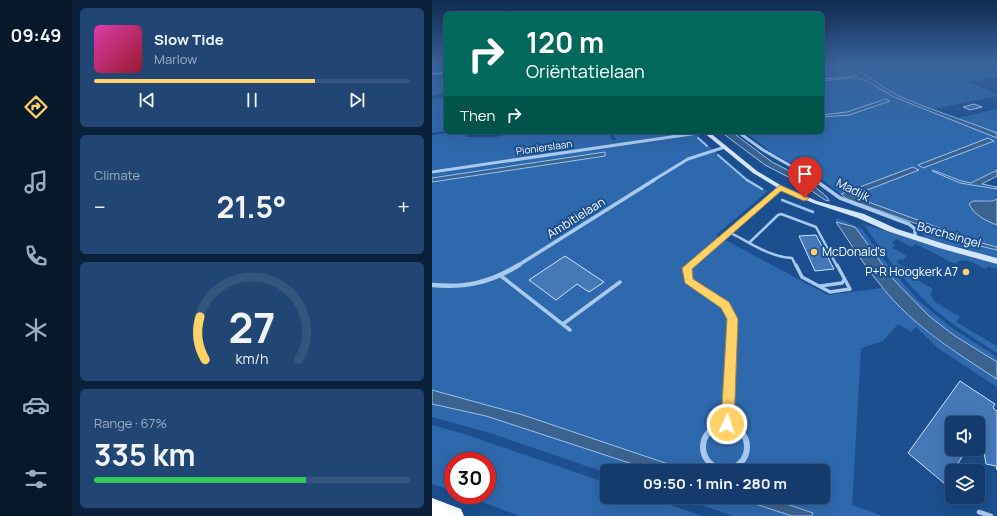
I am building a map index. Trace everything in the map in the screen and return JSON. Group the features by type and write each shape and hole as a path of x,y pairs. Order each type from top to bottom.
{"highway":[{"path":"432,508 454,516"}],"main road":[{"name":"Borchsingel","path":"709,134 756,172 780,188 830,207 866,223 997,261"}],"street":[{"name":"Pionierslaan","path":"432,172 692,134"},
{"name":"Madijk","path":"741,134 762,150 816,180 840,198 910,224 915,229 915,238"},
{"name":"Ambitielaan","path":"432,285 446,287 466,286 481,283 501,276 688,159 725,147"},
{"path":"727,424 732,319 725,305 688,280 687,268 780,188"},
{"path":"727,424 734,426 740,431 746,443 746,450 740,462 735,466 722,468 710,463 704,452 703,446 704,438 708,432 714,427 727,424"}],"lane":[{"path":"729,232 784,259 792,258 802,277 830,292 850,289 816,227 782,214 778,215 750,242"},
{"path":"501,276 570,330"},
{"path":"820,286 842,283 844,280"},
{"path":"563,324 620,282"},
{"path":"979,512 991,516"}],"shaded area":[{"path":"432,88 444,88 444,93 432,96"},
{"path":"824,88 879,88 894,97 997,138 997,170 971,183 961,181 933,170 960,183 997,189 996,200 982,200 979,216 997,225 997,247 978,242 851,196 913,167 841,194 824,181 771,152 748,134 824,134 824,117 849,115 890,101 847,112 824,115"},
{"path":"879,88 885,88 911,101 997,133 997,138 894,97"},
{"path":"886,88 983,88 997,94 997,96 934,109 893,93"},
{"path":"444,97 444,131 432,133 432,100"},
{"path":"886,99 890,101 849,115 824,117 824,115 847,112"},
{"path":"997,109 997,133 958,118"},
{"path":"474,134 466,135 466,137 496,137 508,134 608,134 613,140 616,140 612,134 696,134 739,172 758,186 768,191 716,235 828,295 882,288 928,333 997,379 997,387 939,349 916,327 911,332 898,324 883,341 861,348 852,505 883,516 812,516 813,513 787,504 830,504 830,464 668,464 523,415 432,390 432,182 605,156 605,152 432,178 432,135"},
{"path":"724,134 735,134 772,162 807,180 827,197 829,201 825,200 800,183 765,165"},
{"path":"988,138 994,141 923,168 918,165"},
{"path":"605,152 605,156 432,182 432,178"},
{"path":"913,167 919,170 852,196 978,242 997,247 997,250 976,245 847,199 841,194"},
{"path":"933,170 961,181 971,183 997,170 997,176 982,184 997,187 997,189 960,183 932,171"},
{"path":"997,199 997,225 981,217 971,208 969,204 973,201 993,201"},
{"path":"837,218 862,229 893,272 918,300 949,326 997,357 997,362 955,336 929,316 893,279 855,227 836,222"},
{"path":"836,222 855,227 893,279 929,316 955,336 997,362 997,379 935,338 907,314 876,279"},
{"path":"860,223 930,245 997,263 997,270 989,266 986,269 974,263 962,260 955,264 916,244 912,247 896,239 892,242 895,245 892,248 907,256 903,260 900,259 896,262 909,270 905,273 933,289 930,294 935,302 960,317 956,322 997,346 997,353 970,336 927,303 902,275 864,225"},
{"path":"916,223 976,245 997,250 997,258 924,237"},
{"path":"432,390 523,415 668,464 633,464 486,416 432,404"},
{"path":"432,404 486,416 633,464 600,464 600,471 490,433 432,417"},
{"path":"432,425 464,434 600,481 600,504 668,504 702,516 520,516 487,504 496,504 496,452 444,452 444,488 432,484"},
{"path":"698,504 755,504 792,516 733,516"},
{"path":"755,504 787,504 813,513 812,516 792,516"}],"building":[{"path":"974,104 982,107 970,110 963,107"},
{"path":"816,235 834,269 815,271 799,236"},
{"path":"565,256 604,282 589,292 577,284 556,300 529,280"},
{"path":"960,381 995,404 993,408 997,411 997,470 996,466 986,464 985,456 985,416 945,416 945,456 963,456 958,464 945,464 945,484 908,453"}],"waterway":[{"path":"698,138 707,146"},
{"path":"718,155 748,181"},
{"path":"747,180 762,189"},
{"path":"782,200 813,212"}],"place":[{"name":"McDonald's","path":"814,252"},
{"name":"P+R Hoogkerk A7","path":"966,272"}],"route":[{"path":"727,424 732,319 725,305 688,280 687,268 780,188 805,198"}]}
